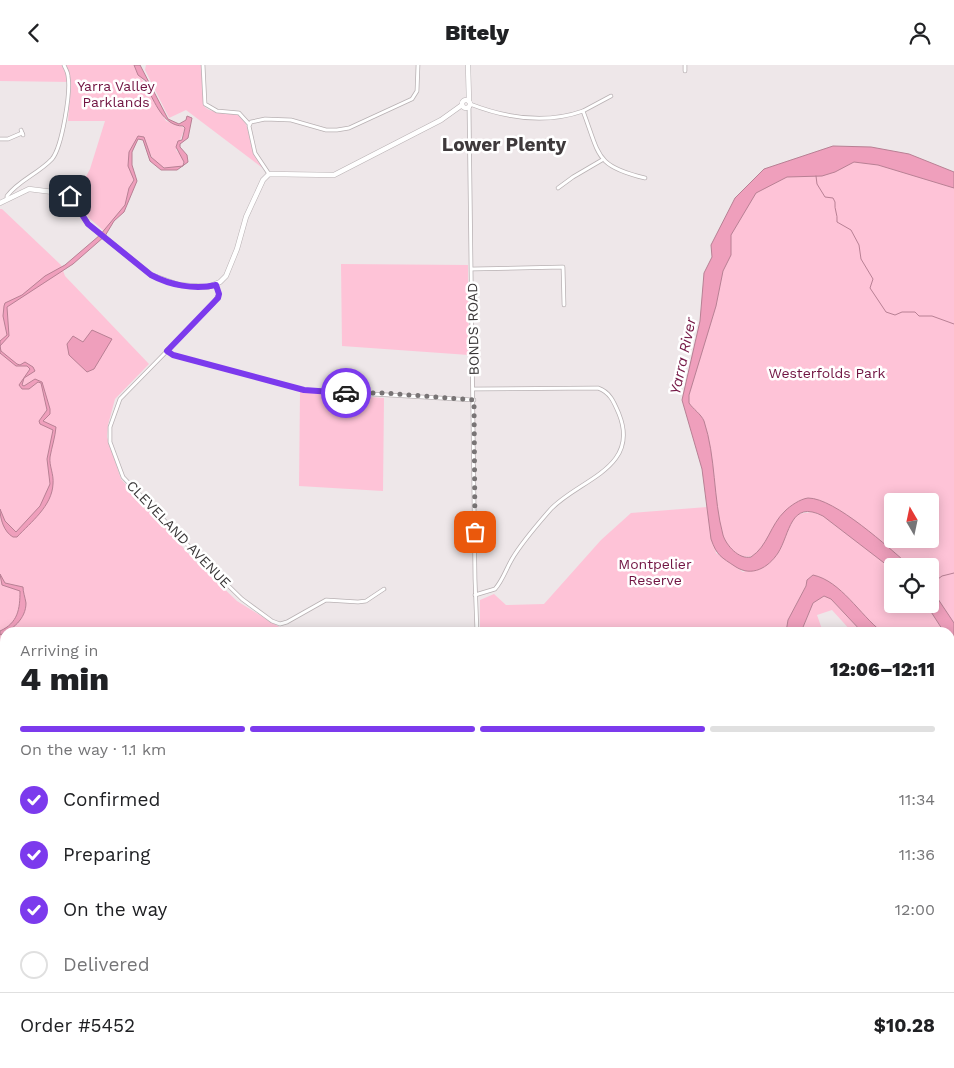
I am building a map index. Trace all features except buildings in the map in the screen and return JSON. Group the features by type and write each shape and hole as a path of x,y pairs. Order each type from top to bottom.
{"street":[{"path":"7,199 14,186 53,157 67,101 68,75 64,65"},
{"path":"203,65 205,104 217,111 239,113 249,124 253,148 269,174 334,175 467,105 539,119 557,118 583,111 610,96"},
{"path":"249,124 259,120 277,119 291,120 326,130 349,128 412,99 417,91 418,65"},
{"name":"BONDS ROAD","path":"468,65 467,105 469,116 472,269 477,627"},
{"path":"685,65 685,71"},
{"path":"583,111 602,160 609,167 620,173 644,178"},
{"path":"0,139 8,139 22,133"},
{"path":"558,188 602,160"},
{"name":"CLEVELAND AVENUE","path":"269,174 263,180 246,217 237,249 226,275 216,285 219,294 214,304 118,404 110,434 123,477 242,599 272,621 280,624 287,623 326,601 358,603 366,601 384,589"},
{"path":"0,203 29,189 61,193 74,201 81,216 97,231 151,275 160,280 186,286 216,285"},
{"path":"472,269 563,267 564,305"},
{"path":"167,351 179,357 304,390 474,400"},
{"path":"474,389 598,388 605,391 612,400 623,431 619,452 609,467 554,505 513,557 495,589 475,595"}],"green space":[{"name":"Yarra Valley Parklands","path":"0,65 134,65 166,121 185,128 176,150 184,159 183,166 165,168 157,163 141,136 130,152 129,161 135,178 129,188 125,205 104,231 89,218 76,196 90,169 105,121 68,121 71,82 0,81"},
{"path":"146,65 202,65 204,106 211,111 233,112 242,117 247,126 254,153 264,169 186,110 169,118 145,70"},
{"name":"Westerfolds Park","path":"851,159 891,163 954,187 954,623 939,602 939,558 900,558 885,548 939,548 939,493 884,493 884,547 808,499 762,550 756,554 746,557 742,556 723,545 688,405 690,387 726,238 741,205 767,180"},
{"path":"0,209 2,209 61,265 65,276 149,364 115,399 108,425 107,437 121,479 197,563 237,601 279,627 0,627"},
{"path":"341,264 468,265 469,355 342,346"},
{"path":"300,392 384,398 383,491 299,486"},
{"name":"Montpelier Reserve","path":"707,507 716,553 743,572 767,562 775,556 781,548 794,518 798,514 812,512 823,516 884,563 884,613 932,613 941,627 874,627 833,586 824,579 813,575 807,580 806,586 788,620 787,627 480,627 480,600 494,594 506,605 544,604 601,540 631,513"},
{"path":"824,596 831,599 857,627 847,627 832,610 817,615 821,627 803,627 813,603"}],"shaded area":[{"path":"134,65 140,65 168,119 179,124 186,120 187,116 192,118 188,138 180,144 180,147 187,155 188,162 183,166 184,162 176,147 178,141 182,140 185,128 170,122 160,112 146,86 146,81 138,75"},
{"path":"138,136 144,137 151,157 164,168 182,166 177,170 161,170 150,161 143,140 138,139 132,152 132,165 137,181 124,212 114,221 105,236 73,264 7,307 9,336 0,346 0,341 7,335 3,316 5,303 22,295 45,276 65,265 100,235 125,205 129,188 134,180 128,166 129,152"},
{"path":"833,146 871,147 909,154 954,172 954,188 878,165 854,162 835,172 822,176 787,177 756,193 731,235 731,255 723,271 716,306 689,395 689,403 704,421 708,435 723,535 730,547 738,554 751,557 761,547 785,511 795,503 808,498 819,500 847,515 884,544 884,548 889,548 901,558 884,558 884,563 823,516 812,512 804,512 797,515 778,553 765,567 754,571 742,570 736,567 723,558 713,545 702,469 682,400 700,321 704,273 712,257 711,245 735,198 764,169"},
{"path":"92,330 112,339 94,369 87,372 69,355 67,344 73,336 83,342"},
{"path":"0,346 1,351 17,364 20,365 25,362 33,367 35,371 24,378 22,385 24,386 35,379 42,382 50,409 50,414 43,421 56,427 50,457 53,480 52,492 40,513 17,537 10,535 5,529 0,509 5,521 16,532 40,506 50,484 47,459 53,430 40,424 39,421 47,410 41,383 38,382 29,389 22,389 19,385 30,369 27,366 16,366 0,353"},
{"path":"0,574 5,583 23,587 26,603 24,614 13,627 7,627 17,615 20,591 2,585"},
{"path":"813,575 823,578 832,584 876,627 857,627 831,599 824,596 813,603 803,627 787,627 788,620 806,586 807,580"},
{"path":"939,600 954,623 954,627 941,627 932,613 939,613"}],"waterway":[{"path":"816,176 817,184 825,197 833,198 835,202 837,222 851,230 859,245 861,259 873,279 870,288 886,312 895,315 902,312 915,312 919,316 932,316 954,324"},
{"path":"939,578 954,573"}],"way so far":[{"path":"346,393 385,393 474,400 475,532"}],"district":[{"name":"Lower Plenty","path":"504,144"}],"route":[{"path":"70,196 81,216 88,224 151,275 160,280 179,285 208,287 216,285 219,294 214,304 167,351 179,357 304,390 346,393"}],"water label":[{"name":"Yarra River","path":"683,356"}]}
